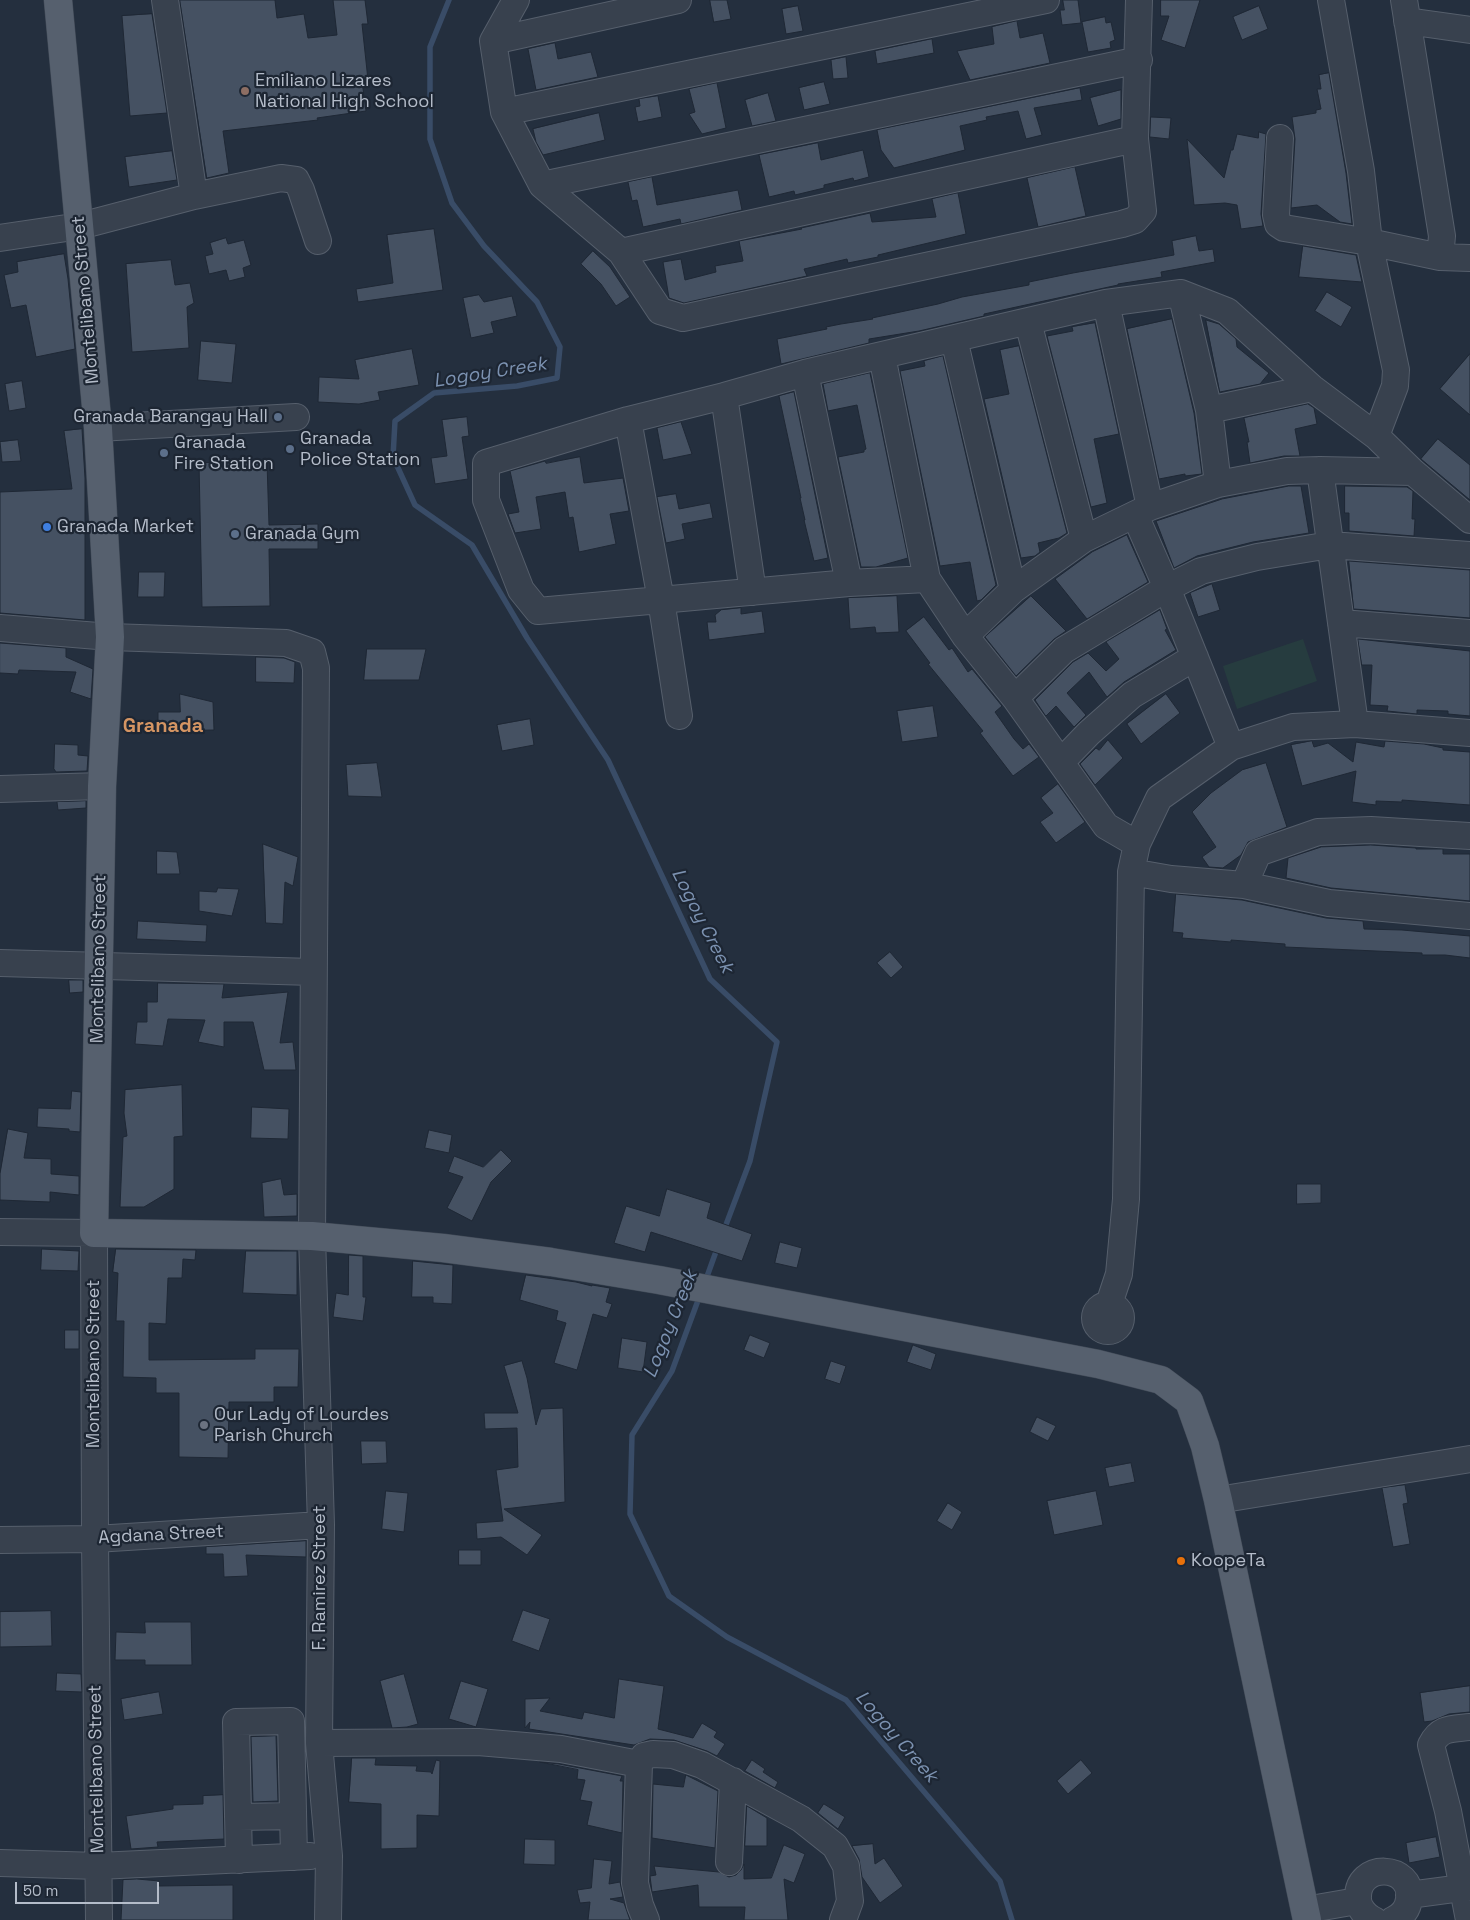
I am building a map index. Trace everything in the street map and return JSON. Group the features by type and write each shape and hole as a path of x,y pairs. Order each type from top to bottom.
{"main road":[{"name":"Montelibano Street","path":"58,0 98,428 110,637 102,786 94,1233"},
{"path":"94,1233 312,1236 444,1248 551,1262 659,1280 1098,1364 1161,1380 1188,1401 1205,1446 1306,1915"}],"street":[{"path":"165,0 194,196"},
{"path":"516,0 493,41 504,112 542,185 621,252 660,311 683,318 1135,220 1143,211 1135,139 1139,0"},
{"path":"493,41 678,0"},
{"path":"504,112 1046,0"},
{"path":"1331,0 1361,171 1369,242 1396,370 1395,386 1376,436"},
{"path":"1440,257 1442,236 1406,11 1470,30"},
{"path":"542,185 1138,60"},
{"path":"1280,138 1276,215 1278,224 1284,228 1369,242 1440,257 1470,258"},
{"path":"621,252 1135,139"},
{"path":"0,238 80,226 194,196 281,178 296,180 318,241"},
{"path":"1181,294 1209,410 1218,484"},
{"path":"927,579 849,583 538,611 521,590 486,500 486,463 628,420 805,373 1106,303 1181,294 1227,311 1312,388 1376,436 1413,472 1470,520"},
{"path":"1106,303 1143,511 1167,588 1231,747"},
{"path":"1028,322 1084,539"},
{"path":"954,339 1013,590"},
{"path":"882,356 927,579 964,636 1015,698 1106,826 1137,844"},
{"path":"805,373 849,583"},
{"path":"1209,410 1312,388"},
{"path":"724,396 753,592"},
{"path":"98,428 296,417"},
{"path":"628,420 661,600 679,716"},
{"path":"1320,470 1355,724"},
{"path":"964,636 1013,590 1084,539 1143,511 1218,484 1287,471 1413,472"},
{"path":"1015,698 1064,650 1167,588 1201,570 1257,557 1330,545 1470,555"},
{"path":"1341,623 1470,633"},
{"path":"0,628 110,637"},
{"name":"F. Ramirez Street","path":"110,637 286,644 312,652 316,668 312,1236 321,1525 319,1743 329,1856 328,1920"},
{"path":"1061,762 1089,733 1132,695 1195,657"},
{"path":"1098,1364 1104,1331 1112,1331 1120,1323 1121,1314 1116,1307 1109,1304 1119,1274 1126,1199 1131,872 1137,844 1159,798 1231,747 1293,727 1355,724 1470,734"},
{"path":"0,789 102,786"},
{"path":"1244,885 1258,853 1318,832 1371,830 1470,836"},
{"path":"1131,872 1171,879 1244,885 1329,903 1470,916"},
{"path":"0,963 313,972"},
{"path":"0,1232 94,1233"},
{"name":"Montelibano Street","path":"94,1233 94,1539 99,1920"},
{"path":"1218,1500 1470,1459"},
{"name":"Agdana Street","path":"0,1540 94,1539 321,1525"},
{"path":"239,1860 236,1722 291,1720 294,1857"},
{"path":"1469,1920 1459,1810 1431,1745 1436,1735 1445,1730 1470,1727"},
{"path":"319,1743 478,1742 561,1749 639,1764"},
{"path":"646,1920 635,1883 639,1764 644,1756 653,1754 673,1755 702,1765 801,1819 835,1846 846,1866 850,1900 843,1920"},
{"path":"730,1862 733,1781"},
{"path":"238,1817 293,1816"},
{"path":"0,1863 98,1866 329,1856"},
{"path":"1306,1915 1365,1910 1359,1893 1365,1878 1377,1872 1390,1872 1406,1883 1410,1895 1407,1908 1393,1920"},
{"path":"1410,1895 1467,1888"}],"green space":[{"path":"1303,639 1317,681 1237,709 1223,666"}],"building":[{"path":"180,0 275,0 277,18 304,14 308,38 337,35 333,0 365,0 368,24 362,24 368,80 362,81 366,111 317,118 318,120 223,131 229,173 207,178"},
{"path":"710,0 727,0 731,19 714,22"},
{"path":"1063,0 1078,0 1081,23 1062,25 1060,10 1064,10"},
{"path":"1161,0 1200,0 1185,48 1161,40 1169,16 1161,16"},
{"path":"798,6 803,31 786,34 782,9"},
{"path":"1259,6 1268,29 1242,40 1233,17"},
{"path":"152,14 167,113 130,116 122,16"},
{"path":"1105,17 1106,23 1111,22 1115,40 1110,42 1111,48 1088,52 1082,22"},
{"path":"1017,21 1020,38 1043,33 1050,63 970,80 957,51 994,44 992,27"},
{"path":"932,39 934,53 877,64 875,51"},
{"path":"555,43 558,59 591,52 598,77 536,90 528,49"},
{"path":"846,57 848,78 833,79 831,60"},
{"path":"1329,73 1346,173 1352,224 1340,222 1317,205 1291,208 1295,139 1292,117 1316,113 1316,110 1321,109 1317,89 1321,89 1319,75"},
{"path":"824,82 830,104 804,110 799,88"},
{"path":"717,83 726,128 702,134 689,114 695,112 689,89"},
{"path":"1080,88 1082,100 1034,108 1042,135 1026,139 1018,111 986,117 987,120 960,126 965,150 894,168 881,150 877,130"},
{"path":"1121,90 1121,119 1098,126 1090,98"},
{"path":"768,93 776,121 752,126 745,100"},
{"path":"658,96 662,117 638,122 635,107 640,106 639,99"},
{"path":"599,113 605,140 543,155 536,142 533,129"},
{"path":"1151,117 1171,118 1169,139 1150,137"},
{"path":"1259,132 1266,134 1261,214 1263,226 1241,229 1237,205 1225,203 1194,205 1187,139 1224,178 1237,134 1258,138"},
{"path":"818,143 821,160 863,150 869,177 854,181 853,178 824,185 824,188 795,195 794,191 769,197 759,155"},
{"path":"172,151 177,180 129,187 125,157"},
{"path":"1075,167 1086,216 1038,227 1027,178"},
{"path":"652,177 657,205 738,190 742,210 681,224 680,219 643,227 637,200 632,201 628,182"},
{"path":"958,193 966,234 878,255 878,257 848,263 847,259 804,269 807,276 684,303 669,298 663,262 681,259 685,280 716,272 715,266 743,261 739,241 870,213 872,222 936,217 932,199"},
{"path":"434,229 443,290 358,302 356,289 393,283 387,235"},
{"path":"1196,236 1199,251 1213,249 1215,262 1161,272 1162,277 1118,284 984,314 984,316 919,331 869,339 869,343 781,364 777,339 827,329 826,327 873,319 962,297 1029,285 1029,282 1174,255 1172,241"},
{"path":"226,238 228,244 244,240 251,265 243,268 245,277 229,281 226,270 209,274 205,256 213,254 210,243"},
{"path":"1303,246 1356,255 1362,282 1299,277"},
{"path":"593,251 610,267 630,297 616,306 601,284 581,264"},
{"path":"64,254 75,349 36,357 26,305 11,308 4,275 18,272 17,262"},
{"path":"171,260 175,285 190,283 194,303 187,307 189,348 132,352 126,264"},
{"path":"1327,292 1352,307 1341,327 1315,311"},
{"path":"479,295 484,302 512,296 517,316 491,322 494,333 471,338 463,298"},
{"path":"1172,319 1194,413 1202,474 1185,476 1185,474 1159,479 1127,329"},
{"path":"1206,320 1219,324 1236,339 1237,347 1269,373 1260,384 1220,392"},
{"path":"1095,323 1119,434 1094,439 1107,503 1091,507 1047,336 1073,331 1072,327"},
{"path":"201,341 236,344 232,383 198,380"},
{"path":"1019,346 1067,533 1059,538 1038,543 1040,552 1035,556 1021,558 984,399 1009,394 1000,350"},
{"path":"412,349 419,385 378,392 380,400 359,404 318,402 319,377 359,379 355,360"},
{"path":"1470,354 1470,415 1440,389"},
{"path":"943,356 996,585 981,600 977,601 970,562 940,566 900,371 925,366 924,361"},
{"path":"870,373 908,558 876,567 861,567 838,457 864,452 866,449 857,405 828,411 823,384"},
{"path":"22,381 26,408 9,411 5,384"},
{"path":"794,392 828,558 814,561 779,396"},
{"path":"1308,404 1314,408 1317,424 1295,429 1300,456 1284,456 1250,463 1247,442 1249,442 1244,418"},
{"path":"467,417 469,436 462,437 468,479 435,484 431,458 447,456 442,420"},
{"path":"681,422 692,454 663,460 657,428"},
{"name":"Granada Market","path":"82,429 85,478 85,620 0,613 0,492 72,489 64,431"},
{"path":"1438,439 1470,465 1470,500 1421,459"},
{"path":"18,440 21,461 2,462 0,442"},
{"path":"580,457 584,483 623,478 629,511 610,514 616,544 579,552 573,517 569,518 565,492 536,497 541,529 515,533 508,514 519,512 510,471 545,461 546,463"},
{"name":"Granada Gym","path":"267,462 269,525 318,524 318,549 269,549 270,606 202,607 199,463"},
{"path":"1289,486 1301,486 1309,533 1253,542 1197,556 1174,568 1156,521 1222,499"},
{"path":"1345,486 1407,487 1413,491 1412,519 1415,519 1414,536 1349,531 1349,513 1345,513"},
{"path":"676,494 679,509 710,503 713,518 682,524 685,539 666,543 657,497"},
{"path":"1127,535 1148,582 1087,619 1055,579 1092,552"},
{"path":"1349,561 1470,570 1470,618 1354,609"},
{"path":"139,572 165,572 164,597 138,597"},
{"path":"1212,584 1220,610 1198,617 1190,593"},
{"path":"897,596 899,632 876,633 875,627 850,629 848,598"},
{"path":"1031,596 1066,631 1054,639 1016,676 985,637"},
{"path":"741,608 741,614 762,611 765,633 709,640 707,622 716,622 715,615 721,610"},
{"path":"1160,610 1167,629 1165,630 1176,650 1124,682 1107,697 1089,672 1067,693 1086,715 1074,727 1056,706 1045,715 1035,700 1073,662 1088,653 1106,671 1119,659 1106,642"},
{"path":"924,617 949,650 952,648 968,672 972,669 1002,706 995,712 1014,739 1023,749 1029,744 1039,757 1013,776 980,733 983,731 928,664 930,663 906,631"},
{"path":"1358,639 1470,651 1470,716 1448,714 1448,711 1417,710 1417,714 1387,711 1388,706 1370,705 1372,665 1362,665"},
{"path":"0,643 66,648 66,657 93,669 91,699 70,692 76,672 19,670 18,674 0,673"},
{"path":"367,649 426,649 419,680 364,680"},
{"path":"256,657 284,658 295,662 294,683 256,682"},
{"path":"180,694 213,702 214,730 158,731 158,712 180,712"},
{"path":"1166,694 1180,713 1141,744 1127,724"},
{"path":"933,706 938,737 902,742 897,711"},
{"path":"530,719 534,745 502,751 497,725"},
{"path":"1108,740 1123,758 1095,785 1080,764 1096,748 1099,750"},
{"path":"1312,741 1314,747 1328,743 1353,762 1356,742 1384,747 1385,741 1424,744 1443,748 1443,750 1470,752 1470,805 1402,800 1402,802 1376,801 1376,805 1352,802 1356,771 1302,786 1291,745"},
{"path":"55,744 78,745 78,755 88,756 87,771 56,772 54,769"},
{"path":"377,763 382,797 348,796 346,765"},
{"path":"1266,763 1287,827 1248,842 1241,855 1223,868 1209,867 1202,857 1216,847 1192,812 1211,793 1242,770"},
{"path":"1058,784 1085,822 1056,843 1040,822 1053,813 1041,798"},
{"path":"86,801 86,808 58,810 57,802"},
{"path":"263,844 298,857 293,886 285,882 283,924 266,923"},
{"path":"1371,845 1443,849 1443,854 1470,854 1470,901 1331,888 1286,878 1288,858 1321,847"},
{"path":"157,851 177,852 180,874 157,874"},
{"path":"218,888 239,889 232,916 199,911 199,891 216,892"},
{"path":"1176,894 1242,900 1326,918 1363,921 1364,929 1402,930 1470,936 1470,958 1422,955 1422,953 1285,947 1285,944 1182,938 1183,933 1173,932"},
{"path":"138,921 207,925 206,942 137,939"},
{"path":"890,952 903,967 891,978 877,963"},
{"path":"69,980 83,980 83,992 70,993"},
{"path":"158,983 224,984 222,998 288,992 280,1043 293,1042 296,1070 264,1070 253,1022 224,1022 224,1047 198,1042 205,1020 168,1019 163,1046 135,1044 137,1022 147,1022 147,1002 157,1002"},
{"path":"182,1085 183,1136 174,1137 174,1189 144,1207 120,1207 123,1137 127,1136 124,1113 125,1090"},
{"path":"72,1091 81,1092 80,1132 69,1131 69,1129 37,1127 38,1108 70,1109"},
{"path":"252,1107 289,1109 288,1139 251,1138"},
{"path":"8,1129 28,1133 24,1158 51,1159 51,1174 79,1176 79,1195 50,1192 50,1202 0,1200 0,1174"},
{"path":"429,1130 452,1135 449,1153 425,1148"},
{"path":"501,1150 512,1161 491,1182 472,1221 447,1208 463,1177 448,1172 454,1156 483,1167"},
{"path":"281,1179 284,1195 297,1194 297,1216 264,1217 262,1183"},
{"path":"1297,1184 1321,1184 1321,1203 1297,1204"},
{"path":"667,1189 711,1203 707,1218 752,1234 742,1261 651,1232 645,1252 614,1243 626,1206 659,1216"},
{"path":"780,1242 802,1248 797,1268 775,1263"},
{"path":"42,1249 79,1251 78,1271 41,1270"},
{"path":"116,1249 196,1250 195,1260 183,1259 182,1278 168,1278 166,1324 149,1323 149,1360 255,1359 255,1349 299,1349 298,1387 274,1387 274,1402 229,1402 228,1458 179,1457 179,1393 156,1393 156,1378 123,1377 124,1321 116,1321 118,1273 113,1272"},
{"path":"246,1251 297,1251 297,1295 243,1293"},
{"path":"349,1255 363,1256 363,1297 366,1297 363,1321 333,1317 336,1293 348,1295"},
{"path":"413,1261 453,1265 452,1304 433,1303 433,1297 412,1297"},
{"path":"526,1275 610,1288 606,1302 612,1304 607,1318 593,1314 577,1370 554,1363 566,1323 556,1320 558,1311 520,1300"},
{"path":"65,1330 79,1330 79,1349 65,1349"},
{"path":"750,1335 770,1343 764,1358 744,1350"},
{"path":"622,1338 647,1342 643,1372 618,1368"},
{"path":"913,1345 936,1354 931,1370 907,1362"},
{"path":"522,1361 536,1425 541,1409 563,1408 565,1502 504,1509 542,1535 527,1555 501,1537 477,1539 476,1523 503,1521 496,1470 518,1467 517,1428 485,1429 484,1413 518,1413 504,1366"},
{"path":"831,1361 846,1366 840,1384 825,1379"},
{"path":"1037,1417 1056,1426 1048,1441 1030,1432"},
{"path":"361,1441 386,1441 387,1463 362,1464"},
{"path":"1131,1463 1135,1482 1109,1487 1105,1468"},
{"path":"1405,1485 1408,1503 1403,1504 1410,1544 1393,1547 1382,1488"},
{"path":"386,1491 408,1493 404,1532 382,1529"},
{"path":"1096,1491 1103,1525 1054,1535 1047,1501"},
{"path":"948,1503 962,1512 952,1530 937,1521"},
{"path":"306,1541 306,1557 246,1555 248,1576 224,1577 223,1554 206,1554 206,1547"},
{"path":"459,1550 481,1550 481,1565 459,1565"},
{"path":"523,1610 550,1619 539,1651 512,1641"},
{"path":"51,1611 52,1646 0,1647 0,1612"},
{"path":"145,1622 191,1622 192,1665 145,1665 145,1660 115,1660 116,1632 145,1633"},
{"path":"57,1673 81,1674 82,1692 56,1691"},
{"path":"404,1674 418,1724 392,1728 380,1681"},
{"path":"619,1679 664,1686 658,1729 693,1738 702,1723 717,1732 714,1737 725,1744 717,1756 674,1740 650,1739 634,1745 529,1729 530,1722 525,1728 525,1699 550,1698 540,1711 582,1719 584,1712 614,1718"},
{"path":"461,1681 488,1689 476,1727 449,1719"},
{"path":"1470,1686 1470,1712 1449,1714 1424,1722 1420,1693"},
{"path":"159,1692 163,1714 124,1720 121,1699"},
{"path":"276,1736 278,1801 253,1802 251,1737"},
{"path":"352,1758 376,1758 375,1765 417,1766 416,1771 431,1772 432,1774 436,1760 440,1761 439,1816 417,1815 417,1848 381,1849 381,1804 349,1802"},
{"path":"752,1760 765,1769 763,1772 778,1782 775,1788 745,1771"},
{"path":"1081,1760 1092,1773 1068,1794 1057,1781"},
{"path":"540,1762 622,1776 620,1781 623,1781 622,1833 587,1825 592,1802 580,1800 585,1780 577,1779 578,1770"},
{"path":"686,1775 718,1791 715,1848 652,1838 653,1784 683,1787"},
{"path":"223,1795 224,1839 157,1842 158,1847 131,1849 126,1816 173,1809 173,1805 203,1804 203,1796"},
{"path":"824,1804 845,1817 838,1829 818,1813"},
{"path":"747,1806 767,1818 767,1846 745,1846"},
{"path":"1436,1837 1440,1857 1409,1863 1406,1843"},
{"path":"525,1839 555,1840 555,1865 524,1864"},
{"path":"873,1844 875,1864 884,1858 903,1886 880,1903 862,1877 859,1859 852,1846"},
{"path":"784,1845 805,1854 794,1883 784,1879 788,1920 744,1920 745,1907 699,1907 698,1885 652,1892 650,1876 656,1875 654,1866 719,1872 729,1877 736,1875 744,1864 744,1879 771,1878"},
{"path":"594,1859 612,1861 609,1884 620,1882 623,1897 610,1899 624,1903 630,1920 588,1920 590,1902 580,1903 577,1890 591,1888"},
{"path":"123,1880 159,1881 159,1886 233,1885 233,1920 121,1920"}],"waterway":[{"name":"Logoy Creek","path":"449,0 430,47 430,139 452,203 484,246 537,302 560,347 557,378 517,386 434,393 395,421 393,457 415,505 472,545 527,638 608,760 710,979 777,1042 750,1161 724,1230"},
{"name":"Logoy Creek","path":"705,1282 718,1246"},
{"name":"Logoy Creek","path":"700,1295 672,1371 632,1435 630,1514 669,1596 727,1637 846,1700 1000,1881 1012,1920"}],"place":[{"name":"Emiliano Lizares National High School","path":"245,91"},
{"name":"Granada Barangay Hall","path":"278,417"},
{"name":"Granada Police Station","path":"290,449"},
{"name":"Granada Fire Station","path":"164,453"},
{"name":"Granada Market","path":"47,527"},
{"name":"Granada Gym","path":"235,534"},
{"name":"Our Lady of Lourdes Parish Church","path":"204,1425"},
{"name":"KoopeTa","path":"1181,1561"}],"district":[{"name":"Granada","path":"163,727"}]}
